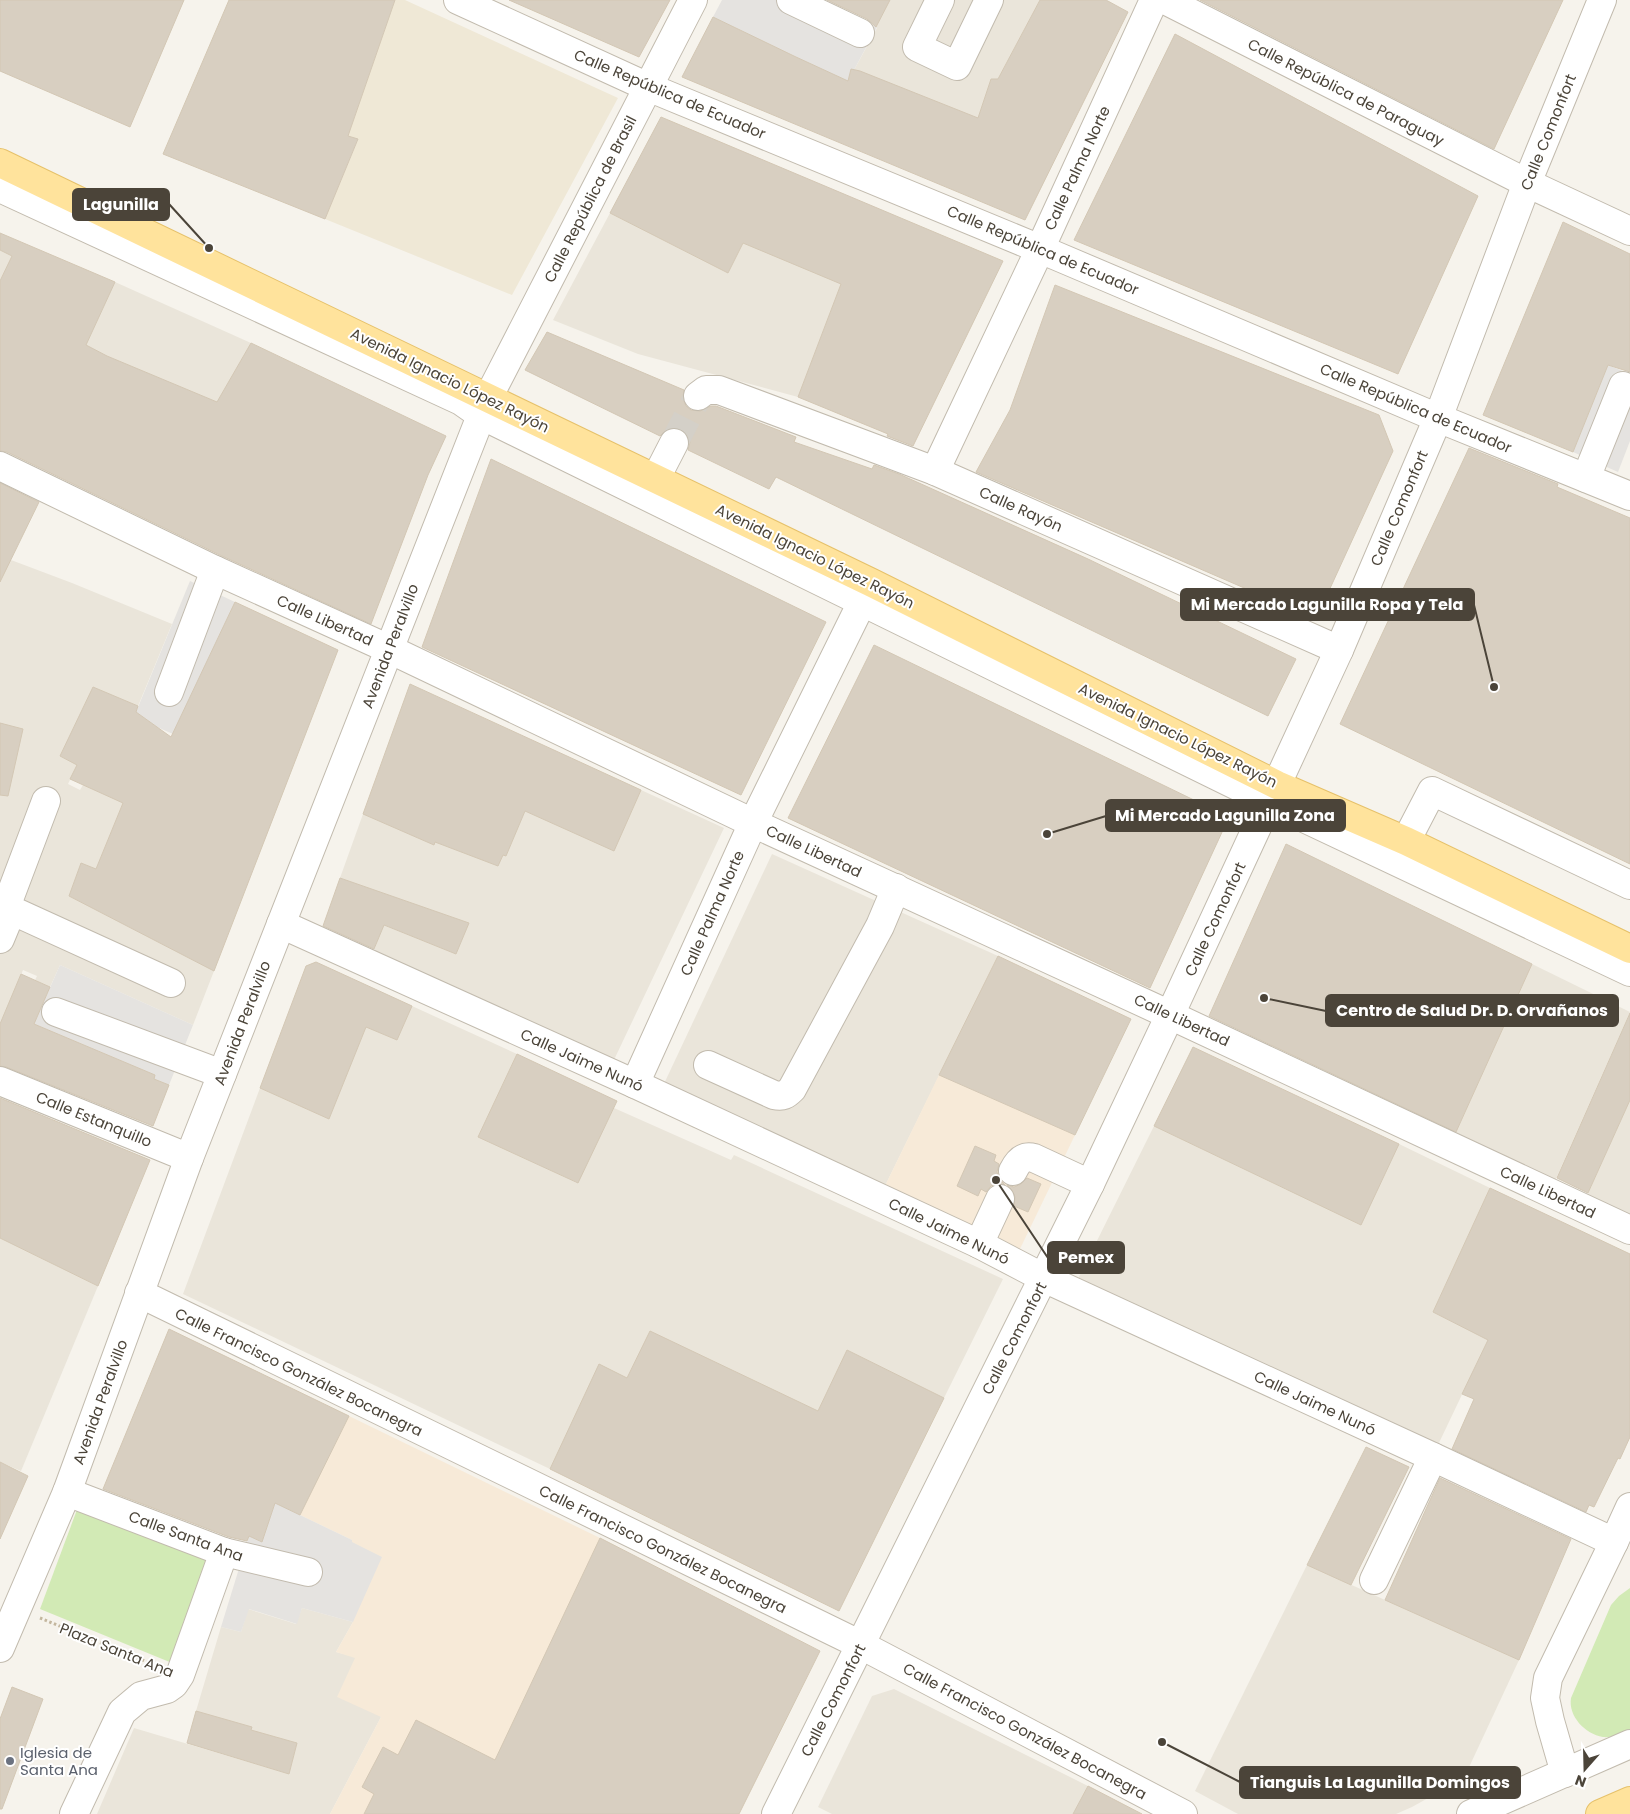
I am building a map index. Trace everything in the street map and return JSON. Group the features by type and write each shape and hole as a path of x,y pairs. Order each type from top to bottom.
{"main road":[{"name":"Avenida Ignacio López Rayón","path":"0,163 484,407 656,478 867,592 1274,793 1406,841 1630,949"},
{"path":"1600,1814 1630,1801"}],"street":[{"name":"Calle República de Ecuador","path":"458,0 648,87 1040,249 1438,418 1630,496"},
{"name":"Calle República de Brasil","path":"484,407 692,0"},
{"path":"791,0 860,32"},
{"path":"940,0 917,48 957,66 988,0"},
{"name":"Calle Palma Norte","path":"935,471 1040,249 1154,0"},
{"name":"Calle República de Paraguay","path":"1165,0 1528,183 1630,230"},
{"name":"Calle Comonfort","path":"776,1814 1090,1184 1274,793 1339,650 1438,418 1528,183 1602,0"},
{"path":"0,188 461,401 484,407 867,592"},
{"path":"1586,478 1624,386"},
{"name":"Calle Rayón","path":"698,396 706,390 719,390 935,471 1339,650"},
{"name":"Avenida Peralvillo","path":"0,1648 66,1492 189,1158 484,407"},
{"path":"656,478 674,443"},
{"name":"Calle Libertad","path":"0,466 215,570 389,649 753,823 1630,1230"},
{"path":"169,692 215,570"},
{"name":"Calle Palma Norte","path":"635,1084 753,823 867,592"},
{"path":"1406,841 1432,791 1630,885"},
{"path":"1274,793 1630,972"},
{"path":"0,939 6,907 46,801"},
{"path":"708,1065 774,1095 788,1094 880,926 896,888"},
{"path":"6,907 171,983"},
{"name":"Calle Jaime Nunó","path":"281,924 635,1084 979,1244 1044,1278 1614,1542"},
{"path":"56,1012 222,1074"},
{"name":"Calle Estanquillo","path":"0,1081 189,1158"},
{"path":"1013,1171 1021,1159 1028,1156 1090,1184"},
{"path":"979,1244 1000,1198"},
{"name":"Calle Francisco González Bocanegra","path":"139,1294 861,1646 1183,1814"},
{"path":"1374,1580 1433,1457"},
{"name":"Calle Santa Ana","path":"66,1492 224,1552 308,1572"},
{"path":"1565,1774 1550,1721 1546,1698 1548,1678 1630,1506"},
{"name":"Plaza Santa Ana","path":"180,1675 224,1552"},
{"path":"74,1814 122,1712 140,1696 167,1689 174,1684 180,1675"},
{"path":"1471,1814 1630,1744"}],"path":[{"name":"Plaza Santa Ana","path":"16,1608 180,1675"}],"shaded area":[{"path":"395,0 405,0 618,98 512,295 325,219 358,140 348,136"},
{"path":"722,0 823,0 877,27 854,70 851,69 848,81 713,17"},
{"path":"890,0 1040,0 998,79 991,79 978,118 854,70"},
{"path":"610,213 728,273 743,243 843,279 798,397 638,354 553,320"},
{"path":"0,250 12,256 0,281"},
{"path":"115,282 251,343 217,402 107,356 86,345"},
{"path":"1608,365 1630,374 1630,441 1618,472 1573,452"},
{"path":"0,558 11,560 72,583 172,624 138,706 93,687 60,756 77,765 68,784 80,790 83,785 97,791 135,774 96,869 81,863 69,896 214,971 193,1025 60,965 50,987 35,980 37,976 23,970 0,1024"},
{"path":"190,581 235,602 173,734 157,727 136,712"},
{"path":"641,790 724,828 613,1062 374,951 383,925 456,954 469,923 340,878 363,814 434,845 435,842 498,866 503,855 506,856 525,811 614,851"},
{"path":"772,854 998,956 883,1190 662,1088"},
{"path":"1532,964 1630,1012 1555,1181 1455,1134"},
{"path":"60,965 193,1025 169,1085 154,1079 155,1075 34,1024"},
{"path":"412,1006 517,1054 479,1137 577,1183 614,1108 731,1160 734,1155 1003,1279 944,1398 847,1350 818,1411 650,1332 627,1378 599,1365 550,1469 183,1294 260,1088 329,1119 366,1027 397,1040"},
{"path":"939,1075 1075,1135 1018,1253 883,1190"},
{"path":"1630,1100 1630,1217 1587,1196"},
{"path":"1154,1126 1287,1190 1399,1144 1490,1188 1433,1312 1488,1340 1437,1447 1077,1281"},
{"path":"0,1238 98,1286 21,1471 0,1462"},
{"path":"349,1416 600,1538 490,1814 330,1814 381,1717 337,1697 355,1658 336,1652 353,1622 352,1540 300,1515"},
{"path":"275,1503 352,1540 352,1542 382,1557 353,1622 302,1608 297,1624 249,1609 241,1632 221,1627 249,1536 262,1542"},
{"path":"1307,1565 1519,1660 1464,1778 1396,1814 1238,1814 1195,1791"},
{"path":"302,1608 353,1622 336,1652 355,1657 381,1717 330,1814 97,1814 134,1728 289,1774 297,1743 251,1730 252,1727 196,1711 221,1627 241,1632 248,1609 296,1624"},
{"path":"894,1689 1088,1786 1073,1814 832,1814 818,1807 872,1696"}],"green space":[{"path":"78,1507 209,1561 172,1663 40,1609"},
{"path":"1630,1588 1630,1730 1613,1736 1603,1737 1590,1732 1579,1723 1572,1711 1571,1698 1611,1605"}],"building":[{"path":"0,0 184,0 130,127 0,71"},
{"path":"229,0 395,0 348,136 358,139 325,219 163,154"},
{"path":"509,0 670,0 639,57"},
{"path":"827,0 890,0 876,27 867,19"},
{"path":"1040,0 1106,0 1128,12 1025,220 682,77 713,17 848,81 851,69 860,71 978,118 991,79 998,79"},
{"path":"1200,0 1563,0 1494,149"},
{"path":"1175,34 1478,196 1398,374 1074,240"},
{"path":"661,117 1003,261 913,446 798,397 841,284 743,243 728,273 610,213"},
{"path":"1563,222 1630,254 1630,372 1608,365 1573,452 1483,415"},
{"path":"0,233 115,282 86,345 107,356 217,402 251,343 446,436 428,475 371,624 222,556 7,452 0,451 0,281 12,256 0,250"},
{"path":"1055,285 1379,415 1393,451 1316,619 976,472 1010,410"},
{"path":"547,332 684,390 683,398 686,406 691,410 700,411 716,406 796,437 794,442 872,469 874,465 899,474 1088,559 1296,659 1268,716 776,477 769,489 688,450 690,442 687,435 681,429 673,427 666,430 660,436 525,370"},
{"path":"1469,448 1558,484 1557,487 1630,518 1630,864 1340,724"},
{"path":"491,459 826,622 741,795 422,647"},
{"path":"0,483 39,502 0,582"},
{"path":"235,602 338,650 214,971 69,896 81,863 96,869 123,803 70,779 77,765 60,756 93,687 138,706 136,712 171,737"},
{"path":"874,645 1229,817 1150,988 788,818"},
{"path":"410,684 641,790 614,851 525,811 506,856 503,855 498,866 435,842 434,845 363,814"},
{"path":"0,723 23,729 8,796 0,795"},
{"path":"1286,844 1532,964 1456,1132 1209,1016"},
{"path":"340,878 469,923 456,954 384,925 374,949 323,926"},
{"path":"998,956 1131,1019 1075,1135 939,1075"},
{"path":"316,962 412,1006 397,1040 366,1027 329,1119 260,1088 306,966"},
{"path":"21,974 50,987 34,1024 155,1075 154,1079 169,1085 153,1126 0,1066 0,1024"},
{"path":"1630,1013 1630,1100 1588,1193 1557,1178"},
{"path":"1193,1047 1399,1144 1361,1225 1154,1126"},
{"path":"517,1054 617,1101 578,1183 478,1137"},
{"path":"0,1098 150,1160 98,1286 0,1238"},
{"path":"975,1146 996,1155 994,1161 999,1164 997,1172 1000,1180 1005,1185 991,1186 986,1192 981,1189 978,1196 957,1186"},
{"path":"1027,1178 1041,1184 1028,1212 1014,1206 1015,1197 1007,1185 1014,1187 1021,1184"},
{"path":"1490,1188 1630,1254 1630,1437 1594,1507 1589,1505 1586,1512 1452,1449 1474,1399 1462,1394 1488,1340 1433,1312"},
{"path":"169,1329 349,1416 300,1515 275,1503 262,1542 249,1536 247,1541 229,1537 103,1489"},
{"path":"650,1331 818,1411 847,1350 944,1398 839,1611 550,1469 599,1364 627,1378"},
{"path":"1366,1447 1409,1467 1351,1585 1307,1565"},
{"path":"0,1462 28,1476 0,1539"},
{"path":"1440,1478 1571,1539 1519,1660 1385,1600"},
{"path":"600,1538 820,1651 739,1814 364,1814 374,1794 362,1787 383,1747 398,1755 416,1720 495,1760"},
{"name":"Iglesia de Santa Ana","path":"12,1687 43,1699 2,1809 0,1809 0,1719"},
{"path":"196,1711 252,1727 251,1730 297,1743 289,1774 187,1743"},
{"path":"1088,1786 1142,1814 1073,1814"}],"tunnel":[{"path":"674,443 698,396"}],"place":[{"name":"Lagunilla","path":"209,248"},
{"name":"Mi Mercado Lagunilla Ropa y Tela","path":"1494,687"},
{"name":"Mi Mercado Lagunilla Zona","path":"1047,834"},
{"name":"Centro de Salud Dr. D. Orvañanos","path":"1264,998"},
{"name":"Pemex","path":"996,1180"},
{"name":"Tianguis La Lagunilla Domingos","path":"1162,1742"},
{"name":"Iglesia de Santa Ana","path":"10,1761"}]}
